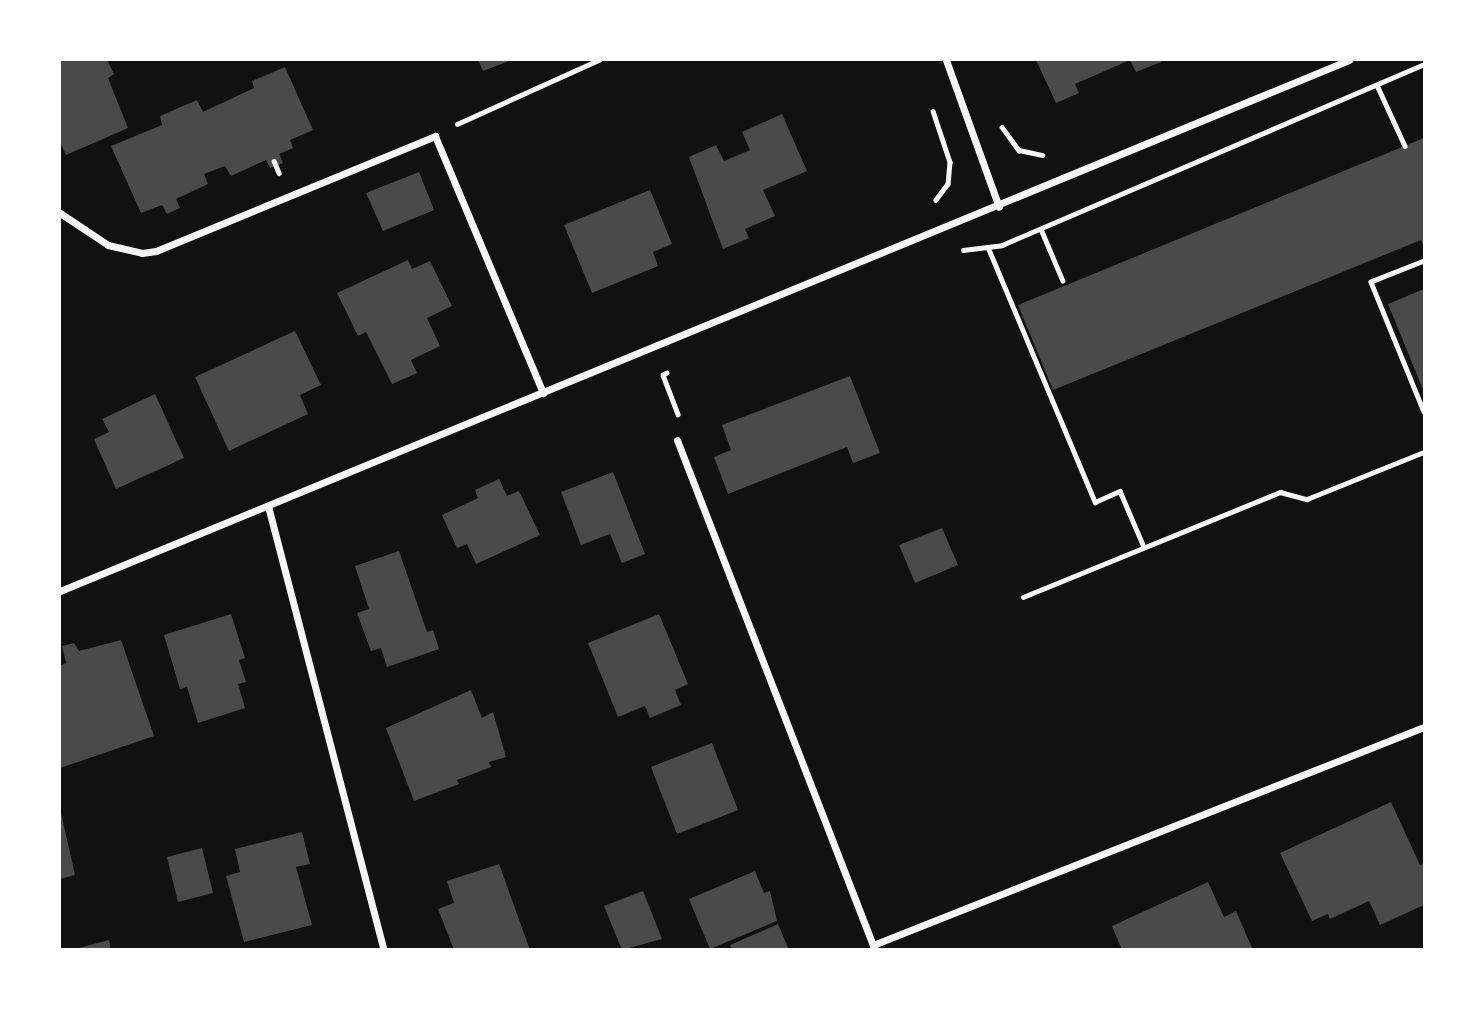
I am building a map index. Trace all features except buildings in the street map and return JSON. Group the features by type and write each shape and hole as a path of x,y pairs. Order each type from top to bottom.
{"street":[{"path":"946,60 999,207"},
{"path":"60,591 999,207 1349,60"},
{"path":"60,213 107,245 142,253 156,251 435,136 543,393"},
{"path":"677,440 873,948 1424,727"},
{"path":"268,506 384,950"}],"path":[{"path":"435,136 599,60"},
{"path":"956,251 988,247 1041,229 1424,64"},
{"path":"1377,85 1405,146"},
{"path":"998,117 1019,150 1030,156 1053,152"},
{"path":"1041,229 1063,281"},
{"path":"988,247 1094,502 1120,491 1144,547"},
{"path":"1424,261 1371,282 1424,412"},
{"path":"671,393 663,374 676,369"},
{"path":"1023,597 1280,492 1307,499 1424,452"}]}
